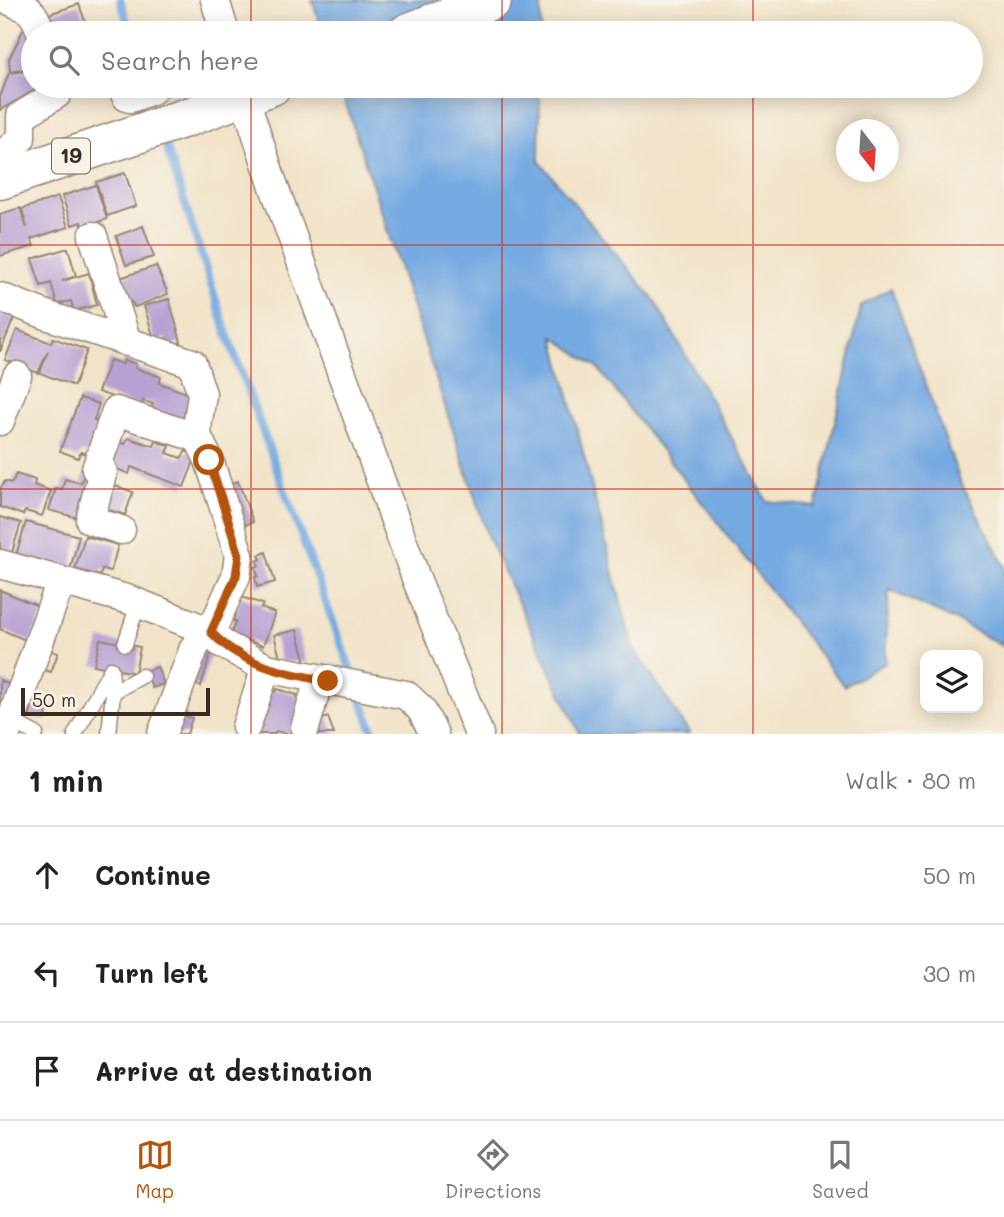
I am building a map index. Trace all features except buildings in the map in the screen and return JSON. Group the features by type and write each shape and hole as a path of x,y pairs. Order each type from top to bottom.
{"main road":[{"path":"438,21 492,0"},
{"name":"19","path":"0,180 191,116 232,98"}],"street":[{"path":"8,0 26,7 38,21"},
{"path":"215,0 221,21"},
{"path":"0,158 21,138 21,116 50,98"},
{"path":"255,98 272,181 416,578 479,734"},
{"path":"93,236 127,342"},
{"path":"0,297 192,363 202,394 198,438 209,460 239,555 236,576 208,631 194,648 163,734"},
{"path":"0,421 16,376"},
{"path":"121,530 90,520 103,471 96,469 116,411 198,438"},
{"path":"0,564 138,604 208,631 221,643 266,668 406,695 421,709 434,734"},
{"path":"9,727 61,581"},
{"path":"246,727 266,668"},
{"path":"305,728 324,680"}],"lane":[{"path":"125,644 138,604"},
{"path":"75,734 111,669 113,692 109,734"},
{"path":"113,692 142,676"},
{"path":"9,727 37,734"}],"water":[{"path":"312,0 539,0 541,7 541,21 319,21"},
{"path":"344,98 540,98 539,161 655,301 767,501 816,507 861,306 891,288 960,481 1004,565 1004,647 957,621 889,590 885,663 844,686 597,367 554,337 632,646 690,734 580,734 489,540"}],"waterway":[{"path":"120,0 127,21"},
{"path":"163,136 227,334 354,679"},
{"path":"358,691 374,734"}],"route":[{"path":"209,460 239,555 236,576 211,632 221,643 266,668 328,681"}]}
